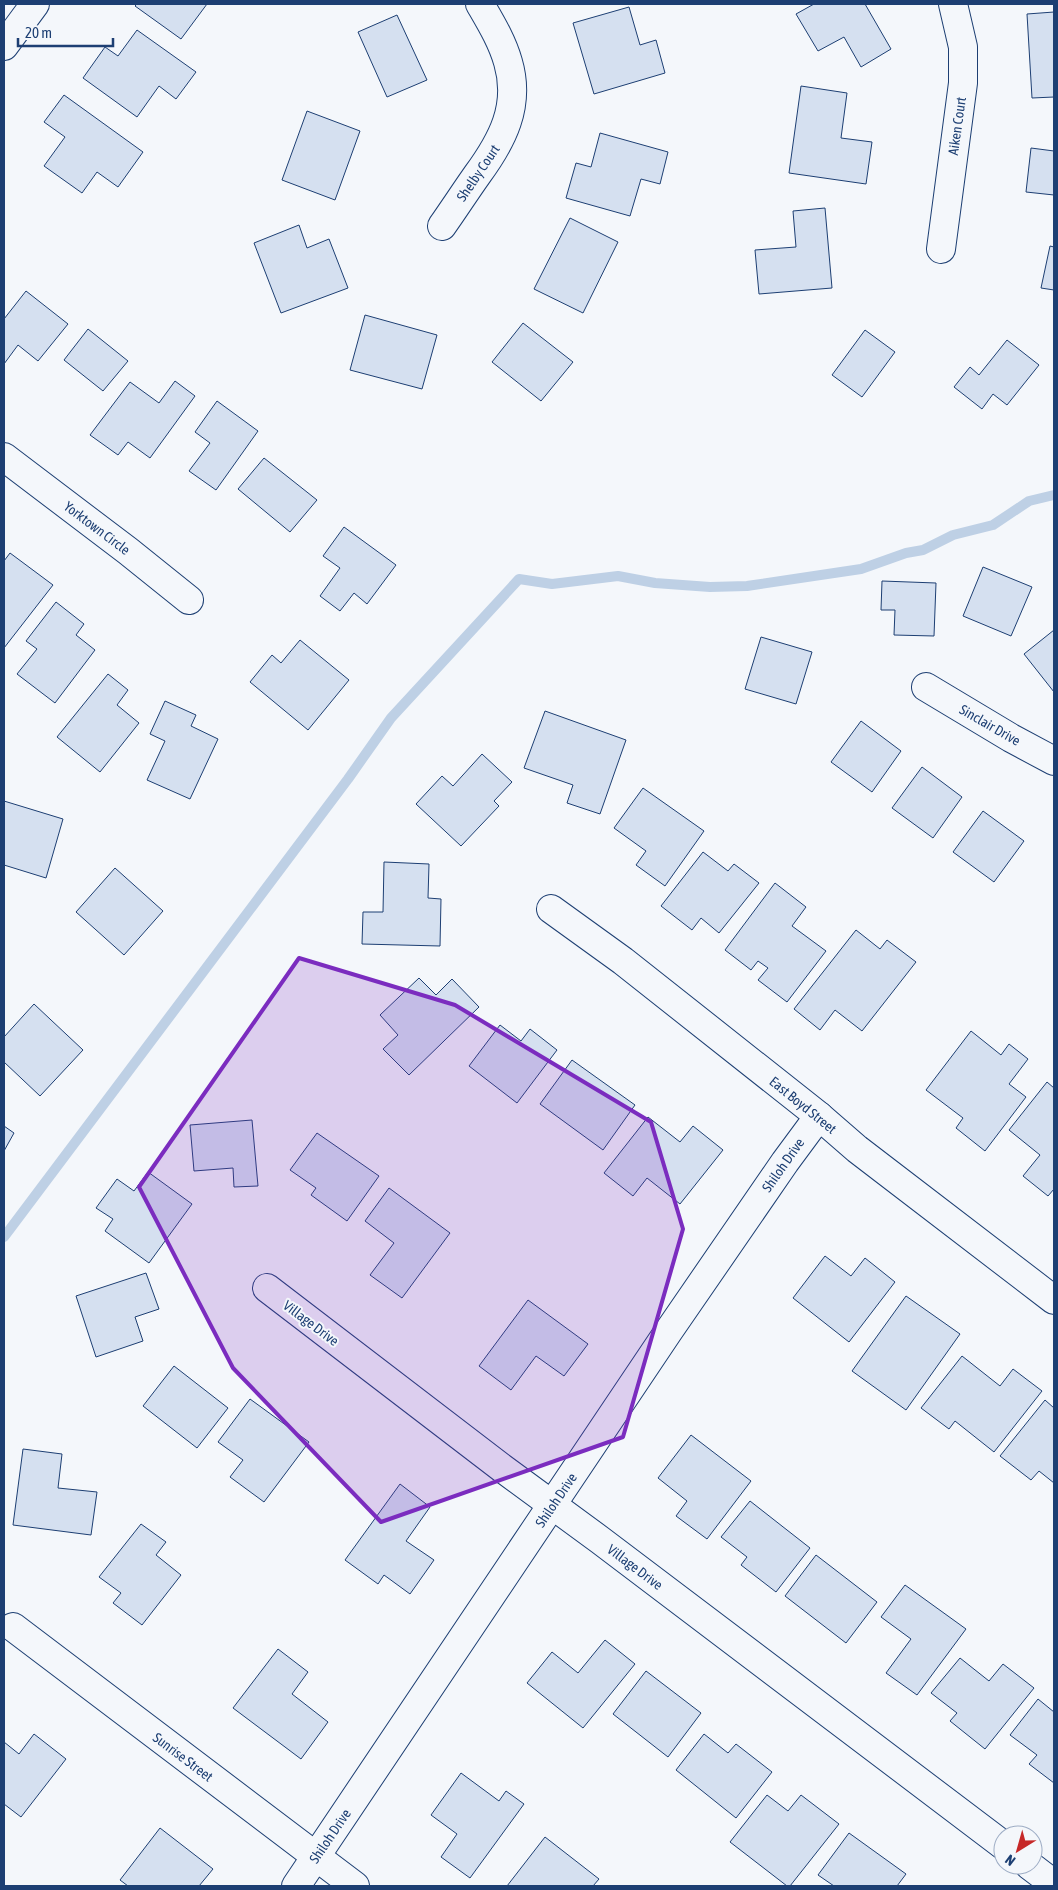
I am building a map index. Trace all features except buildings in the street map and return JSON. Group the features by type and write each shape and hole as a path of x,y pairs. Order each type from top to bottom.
{"street":[{"path":"4,46 35,4"},
{"name":"Shelby Court","path":"442,226 490,159 504,132 511,109 512,85 509,64 501,42 480,4"},
{"name":"Aiken Court","path":"941,249 963,83 962,47 952,4"},
{"name":"Yorktown Circle","path":"4,457 189,600"},
{"name":"Sinclair Drive","path":"926,687 1011,738 1054,761"},
{"name":"East Boyd Street","path":"551,909 622,961 819,1116 857,1149 1054,1300"},
{"name":"Shiloh Drive","path":"296,1886 784,1162 819,1116"},
{"name":"Village Drive","path":"267,1288 993,1837"},
{"name":"Sunrise Street","path":"13,1627 356,1886"},
{"path":"1042,1875 1054,1884"}],"highlighted area":[{"path":"299,958 455,1005 651,1122 683,1229 623,1437 381,1522 233,1368 139,1187"}],"waterway":[{"path":"4,1237 348,779 391,718 519,579 552,584 618,576 655,583 710,587 747,586 861,569 906,553 923,550 953,535 993,525 1029,501 1054,495"}]}
